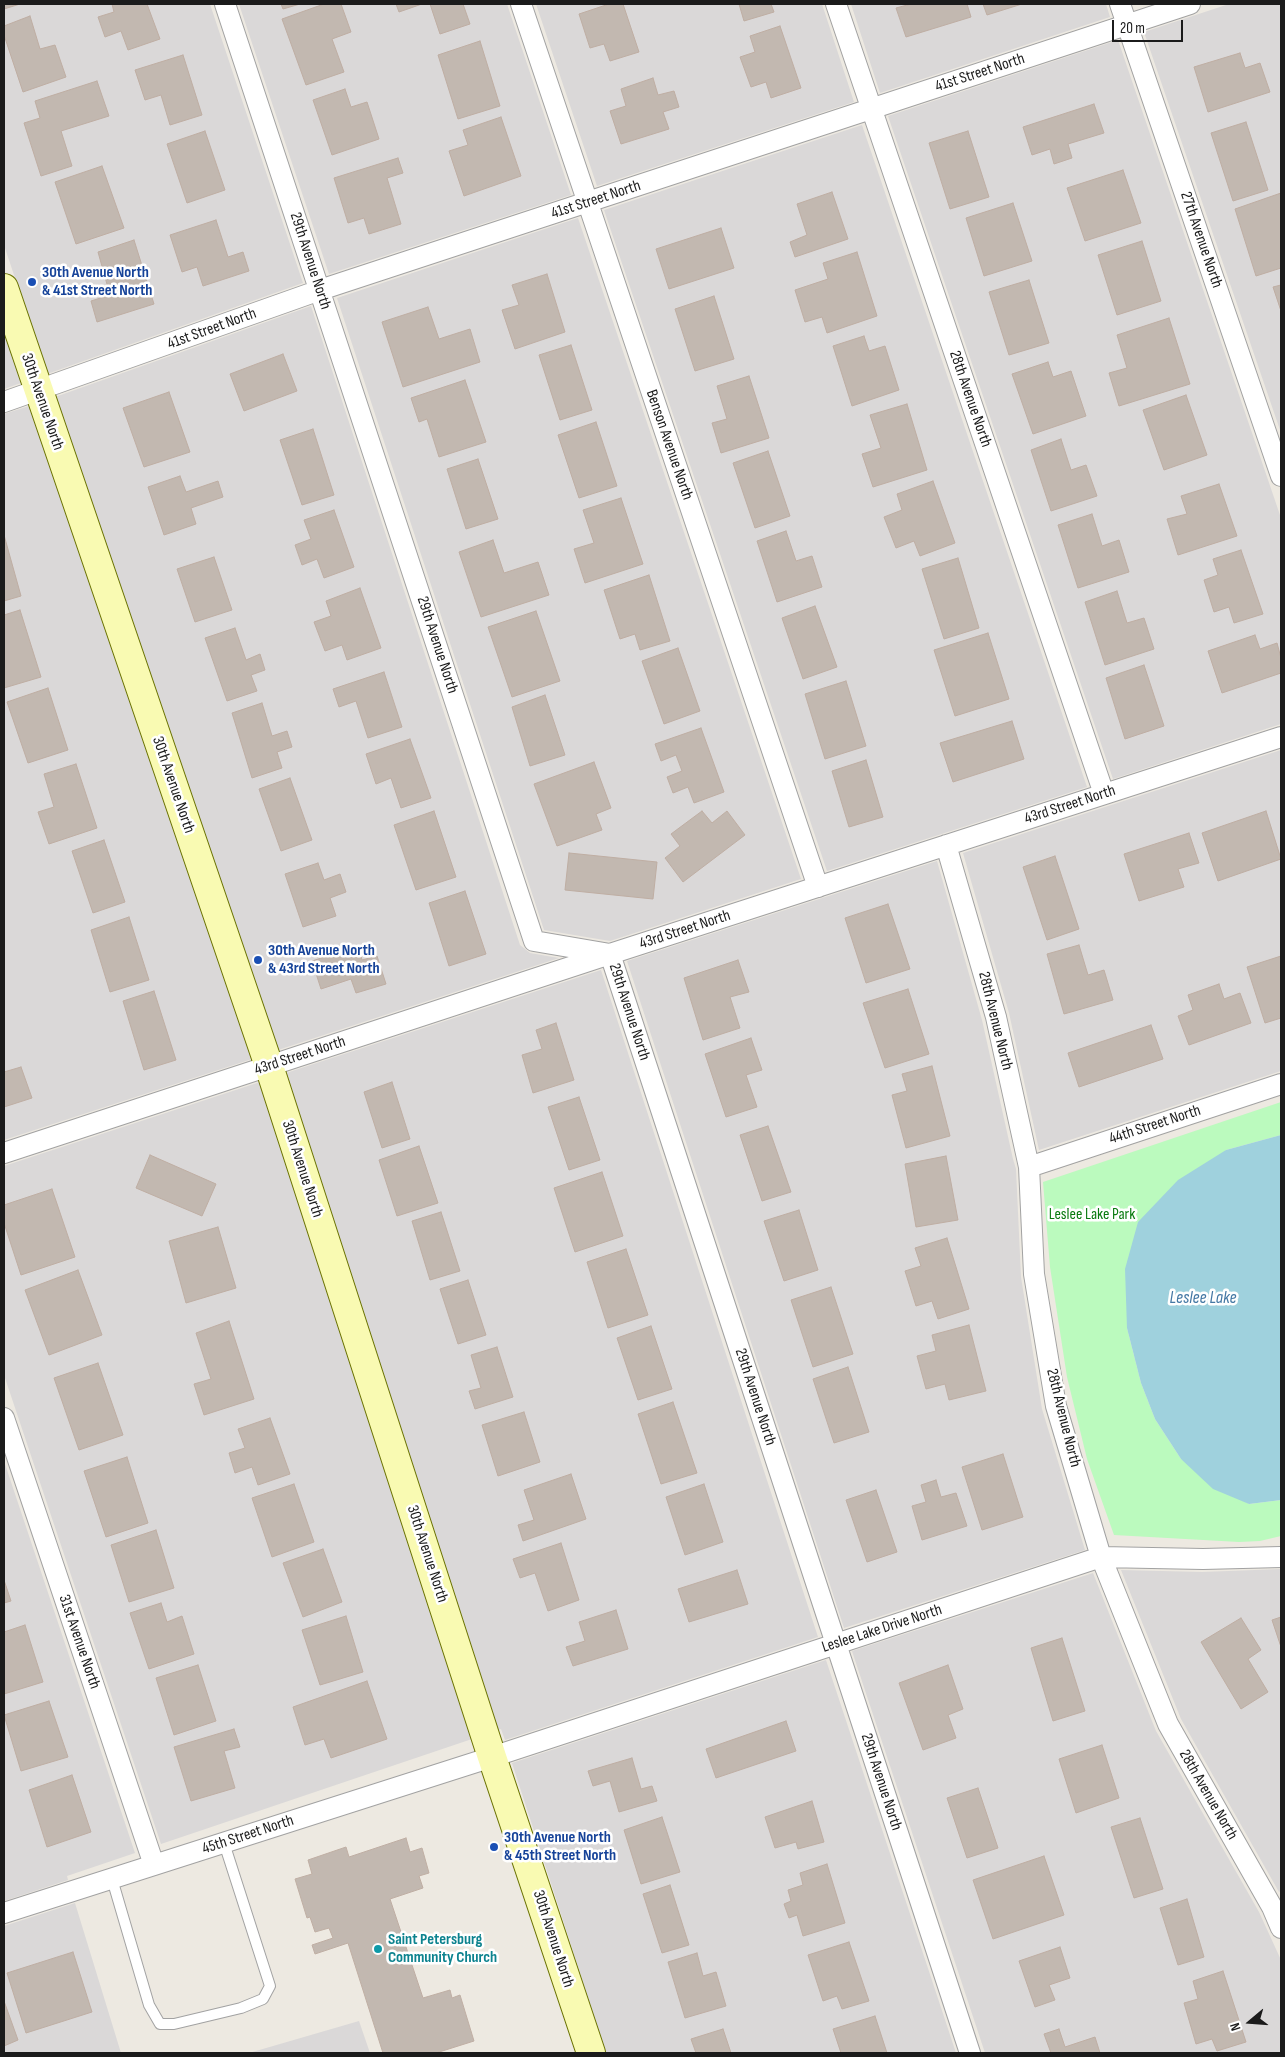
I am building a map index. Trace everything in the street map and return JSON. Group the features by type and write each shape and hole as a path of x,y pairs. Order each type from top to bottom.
{"street":[{"name":"29th Avenue North","path":"224,4 534,941 610,954 970,2053"},
{"name":"Benson Avenue North","path":"521,4 818,887"},
{"name":"28th Avenue North","path":"836,4 1104,794"},
{"name":"27th Avenue North","path":"1120,4 1281,476"},
{"name":"41st Street North","path":"4,402 320,290 1190,4"},
{"name":"30th Avenue North","path":"4,288 269,1066 492,1757 591,2053"},
{"name":"43rd Street North","path":"4,1153 610,954 1281,737"},
{"name":"28th Avenue North","path":"946,845 996,1017 1029,1167 1034,1274 1056,1406 1101,1557 1168,1724 1276,1906 1281,1928"},
{"name":"44th Street North","path":"1029,1167 1281,1084"},
{"name":"31st Avenue North","path":"4,1418 154,1865"},
{"name":"Leslee Lake Drive North","path":"492,1757 1101,1557 1203,1559 1281,1557"},
{"name":"45th Street North","path":"4,1914 492,1757"}],"lane":[{"path":"112,1879 149,2005 160,2024 174,2024 241,2008 263,1999 270,1986 224,1843"}],"shaded area":[{"path":"4,4 210,4 303,283 47,374 4,245"},
{"path":"239,4 507,4 571,195 329,274"},
{"path":"536,4 822,4 854,102 597,186"},
{"path":"851,4 1106,4 1110,17 880,93"},
{"path":"1229,4 1281,4 1281,433 1144,32"},
{"path":"1118,40 1281,518 1281,724 1113,779 888,116"},
{"path":"862,125 1087,787 827,871 604,210"},
{"path":"578,218 801,879 610,941 544,930 337,298"},
{"path":"311,306 520,945 530,953 559,958 278,1050 55,397"},
{"path":"4,331 21,383 4,389"},
{"path":"29,406 252,1059 4,1140 4,414"},
{"path":"1281,750 1281,1071 1039,1150 1009,1013 963,853"},
{"path":"937,861 982,1020 1016,1169 1021,1277 1042,1409 1085,1550 844,1628 627,961"},
{"path":"601,970 818,1637 505,1740 501,1729 498,1730 286,1073"},
{"path":"260,1082 472,1739 161,1844 4,1375 4,1166"},
{"path":"4,1461 135,1853 67,1876 68,1880 4,1901"},
{"path":"1281,1569 1281,1891 1279,1892 1181,1719 1121,1570 1202,1572"},
{"path":"1093,1573 1156,1731 1259,1912 1281,1960 1281,2053 985,2053 852,1651"},
{"path":"826,1660 956,2053 606,2053 512,1763"},
{"path":"75,1903 121,2053 4,2053 4,1926"},
{"path":"359,2021 370,2053 249,2053"}],"green space":[{"name":"Leslee Lake Park","path":"1281,1102 1281,1135 1226,1150 1127,1328 1141,1383 1155,1419 1181,1459 1249,1504 1281,1500 1281,1536 1260,1541 1239,1542 1114,1535 1087,1459 1067,1377 1050,1267 1043,1182"}],"water":[{"name":"Leslee Lake","path":"1281,1135 1281,1500 1249,1504 1213,1489 1181,1459 1155,1419 1141,1383 1127,1328 1125,1269 1138,1222 1178,1180 1226,1150"}],"building":[{"path":"4,4 20,4 4,9"},
{"path":"112,4 147,4 160,39 128,50 121,31 105,37 98,17 114,12"},
{"path":"281,4 300,4 283,9"},
{"path":"324,4 341,4 351,32 332,39 344,72 306,85 282,19"},
{"path":"396,4 422,4 399,12"},
{"path":"430,4 463,4 470,24 440,34"},
{"path":"609,4 623,4 639,52 610,61 604,44 590,48 579,14"},
{"path":"739,4 771,4 774,12 744,21"},
{"path":"911,4 967,4 971,17 906,37 896,8"},
{"path":"983,4 1022,4 987,15"},
{"path":"30,16 40,49 55,45 66,77 23,92 4,35 4,26"},
{"path":"780,26 801,88 771,98 766,82 751,87 740,57 755,52 750,36"},
{"path":"480,41 500,106 458,119 438,55"},
{"path":"1240,53 1245,68 1260,63 1270,92 1208,112 1194,67"},
{"path":"183,55 202,115 170,125 161,95 145,100 135,70"},
{"path":"653,78 658,95 674,91 679,107 663,112 669,129 621,144 610,111 626,106 621,89"},
{"path":"97,81 109,116 61,131 72,166 41,176 24,123 40,118 35,101"},
{"path":"345,89 351,107 367,102 379,139 332,155 313,100"},
{"path":"1094,104 1104,133 1068,144 1072,158 1054,164 1050,149 1032,155 1023,127"},
{"path":"501,117 521,176 464,196 449,151 468,145 463,130"},
{"path":"1246,122 1268,190 1233,201 1211,133"},
{"path":"205,131 225,190 187,203 167,144"},
{"path":"968,131 989,197 950,209 929,143"},
{"path":"398,158 403,173 387,178 401,224 369,234 364,218 348,223 334,178"},
{"path":"102,166 124,228 76,244 55,182"},
{"path":"1123,170 1141,223 1085,241 1067,188"},
{"path":"832,192 848,239 795,257 790,242 807,235 797,204"},
{"path":"1281,193 1281,268 1256,276 1235,209"},
{"path":"1013,203 1032,261 984,276 966,218"},
{"path":"216,220 228,257 243,252 249,271 203,286 197,267 182,272 170,235"},
{"path":"721,228 734,268 669,289 656,249"},
{"path":"134,240 154,304 97,322 91,301 110,295 98,252"},
{"path":"1142,241 1161,301 1117,315 1098,255"},
{"path":"857,252 877,316 827,333 822,317 805,322 795,290 828,279 823,263"},
{"path":"547,274 565,332 515,349 502,310 519,305 512,285"},
{"path":"1029,280 1049,343 1009,355 989,292"},
{"path":"1281,285 1281,311 1273,287"},
{"path":"714,296 734,359 695,371 675,309"},
{"path":"428,307 439,339 470,329 480,362 403,387 382,322"},
{"path":"1169,318 1190,384 1119,406 1109,373 1127,368 1117,335"},
{"path":"864,336 869,351 885,346 899,390 852,406 833,346"},
{"path":"571,345 592,410 560,420 539,355"},
{"path":"283,354 297,391 244,411 230,374"},
{"path":"1048,362 1053,377 1071,371 1086,416 1033,434 1012,374"},
{"path":"749,376 769,438 721,453 712,423 727,419 717,386"},
{"path":"465,380 486,442 439,457 427,419 419,422 411,398"},
{"path":"169,392 190,452 144,467 123,408"},
{"path":"1186,395 1207,455 1164,470 1143,410"},
{"path":"907,404 927,470 873,487 862,454 881,448 870,415"},
{"path":"596,422 617,486 579,498 558,435"},
{"path":"313,429 334,495 302,505 280,440"},
{"path":"1061,439 1071,470 1086,465 1097,496 1051,511 1031,450"},
{"path":"768,451 790,516 755,528 733,463"},
{"path":"478,459 498,519 466,529 447,469"},
{"path":"180,476 186,492 218,481 223,497 191,508 196,524 164,535 148,487"},
{"path":"933,481 955,543 920,556 914,541 896,548 884,517 902,510 897,494"},
{"path":"1219,484 1237,536 1178,555 1167,519 1187,514 1181,496"},
{"path":"621,498 643,564 585,583 574,549 594,543 583,510"},
{"path":"334,510 354,567 324,578 317,559 302,565 295,545 311,539 304,520"},
{"path":"1092,514 1102,546 1119,540 1129,572 1078,588 1058,525"},
{"path":"786,531 796,561 812,556 822,587 777,602 757,541"},
{"path":"4,535 21,596 4,601"},
{"path":"493,540 504,573 538,562 549,595 481,617 459,552"},
{"path":"1241,550 1263,614 1234,623 1229,607 1214,612 1204,580 1218,575 1213,559"},
{"path":"214,557 232,610 195,622 177,569"},
{"path":"958,558 979,628 944,639 922,569"},
{"path":"649,575 670,641 640,650 635,634 620,639 604,590"},
{"path":"360,588 381,648 347,660 342,645 325,651 314,622 331,616 326,601"},
{"path":"1117,591 1127,623 1144,618 1154,649 1105,665 1085,602"},
{"path":"815,606 837,667 803,679 782,618"},
{"path":"20,610 41,677 4,688 4,615"},
{"path":"536,611 560,681 512,697 488,627"},
{"path":"235,628 246,660 260,654 265,670 251,675 257,691 227,701 205,638"},
{"path":"988,633 1009,699 955,716 934,650"},
{"path":"1255,635 1260,649 1277,643 1281,658 1281,673 1222,693 1208,651"},
{"path":"678,648 700,711 664,724 642,661"},
{"path":"1144,665 1164,726 1125,739 1106,678"},
{"path":"384,672 402,727 368,738 356,701 339,707 333,689"},
{"path":"846,681 866,746 825,759 805,694"},
{"path":"48,688 68,750 28,763 7,702"},
{"path":"545,695 565,755 530,766 512,707"},
{"path":"262,703 272,736 287,731 292,747 277,752 282,768 252,778 232,713"},
{"path":"1012,721 1024,759 953,782 940,743"},
{"path":"701,728 724,792 694,803 688,787 673,793 667,777 682,771 676,755 661,761 655,744"},
{"path":"410,739 431,798 401,808 391,778 376,784 366,754"},
{"path":"866,760 883,817 849,827 832,771"},
{"path":"594,762 611,808 596,814 602,830 557,846 534,784"},
{"path":"76,764 97,828 49,844 38,812 54,807 44,774"},
{"path":"290,778 312,840 281,851 259,789"},
{"path":"434,811 456,877 416,890 394,825"},
{"path":"702,811 712,823 727,811 745,835 683,882 665,858 680,846 671,834"},
{"path":"1266,811 1281,859 1218,881 1202,833"},
{"path":"1189,833 1199,863 1178,869 1184,887 1139,901 1124,854"},
{"path":"104,840 125,902 93,913 72,851"},
{"path":"569,853 657,862 653,899 565,890"},
{"path":"1055,856 1079,929 1047,940 1023,867"},
{"path":"318,863 324,880 340,874 346,892 330,898 336,916 303,927 285,874"},
{"path":"465,891 486,954 449,966 429,903"},
{"path":"888,904 910,969 866,983 845,918"},
{"path":"129,917 149,980 110,992 91,930"},
{"path":"1079,945 1088,975 1104,970 1113,1000 1064,1014 1047,954"},
{"path":"358,946 362,960 377,956 386,984 356,993 351,979 321,989 312,961"},
{"path":"1281,956 1281,1018 1265,1023 1247,967"},
{"path":"738,960 749,992 730,997 740,1028 703,1040 684,978"},
{"path":"1219,984 1224,999 1240,993 1251,1023 1189,1045 1178,1016 1193,1010 1188,995"},
{"path":"908,989 929,1054 885,1068 863,1003"},
{"path":"154,991 176,1060 144,1070 123,1001"},
{"path":"556,1023 574,1080 533,1093 522,1055 542,1049 536,1030"},
{"path":"1151,1025 1163,1059 1079,1087 1068,1053"},
{"path":"751,1038 762,1070 746,1075 757,1107 726,1117 705,1054"},
{"path":"932,1066 950,1136 906,1148 892,1095 907,1091 902,1074"},
{"path":"21,1067 32,1098 4,1107 4,1072"},
{"path":"392,1082 410,1139 382,1148 364,1092"},
{"path":"579,1097 600,1160 569,1170 548,1107"},
{"path":"768,1126 791,1192 762,1201 740,1135"},
{"path":"419,1146 438,1203 397,1216 379,1160"},
{"path":"150,1155 216,1184 202,1216 136,1188"},
{"path":"946,1156 958,1220 916,1227 905,1164"},
{"path":"602,1172 623,1236 575,1252 554,1188"},
{"path":"52,1189 75,1257 21,1275 4,1223 4,1205"},
{"path":"799,1210 818,1270 784,1281 764,1221"},
{"path":"441,1212 460,1271 430,1280 412,1221"},
{"path":"218,1227 236,1288 186,1303 169,1241"},
{"path":"947,1238 969,1309 938,1319 932,1301 916,1306 905,1271 921,1266 915,1248"},
{"path":"626,1249 648,1315 608,1328 587,1262"},
{"path":"78,1270 102,1335 49,1355 25,1290"},
{"path":"468,1280 486,1335 458,1344 440,1289"},
{"path":"831,1287 853,1354 813,1367 791,1300"},
{"path":"229,1321 254,1399 204,1415 194,1384 211,1379 196,1333"},
{"path":"969,1325 986,1391 949,1400 945,1384 926,1389 917,1356 936,1351 932,1335"},
{"path":"651,1326 672,1389 638,1400 617,1338"},
{"path":"497,1347 513,1397 475,1409 469,1391 481,1388 471,1355"},
{"path":"98,1363 123,1435 79,1450 54,1378"},
{"path":"848,1367 869,1432 834,1443 813,1379"},
{"path":"673,1402 697,1473 661,1484 638,1414"},
{"path":"524,1412 540,1462 498,1476 482,1425"},
{"path":"270,1418 290,1474 258,1485 252,1467 235,1473 229,1453 245,1448 238,1429"},
{"path":"1003,1454 1023,1517 982,1530 962,1467"},
{"path":"127,1457 148,1523 106,1537 84,1471"},
{"path":"571,1474 586,1519 523,1541 518,1525 534,1520 524,1490"},
{"path":"936,1480 941,1497 956,1493 967,1526 922,1540 912,1506 926,1502 921,1485"},
{"path":"294,1484 314,1542 272,1557 252,1498"},
{"path":"704,1484 723,1542 685,1555 666,1497"},
{"path":"876,1490 897,1552 867,1562 846,1500"},
{"path":"156,1530 174,1588 129,1602 111,1545"},
{"path":"561,1543 579,1600 548,1611 535,1573 520,1578 513,1559"},
{"path":"323,1549 342,1602 303,1617 283,1563"},
{"path":"737,1570 748,1604 689,1622 678,1589"},
{"path":"4,1580 11,1601 4,1603"},
{"path":"161,1603 167,1622 182,1616 194,1654 149,1669 130,1613"},
{"path":"616,1610 628,1649 573,1666 566,1647 585,1641 579,1622"},
{"path":"346,1616 363,1672 320,1685 302,1630"},
{"path":"1281,1617 1281,1647 1272,1620"},
{"path":"1241,1618 1261,1650 1248,1659 1268,1692 1241,1709 1201,1642"},
{"path":"25,1625 43,1682 4,1694 4,1632"},
{"path":"1062,1638 1085,1711 1053,1721 1031,1648"},
{"path":"198,1665 216,1721 174,1735 156,1678"},
{"path":"948,1665 963,1709 948,1715 956,1738 923,1750 899,1683"},
{"path":"367,1681 387,1739 331,1758 324,1739 305,1745 293,1707"},
{"path":"49,1701 68,1757 21,1771 4,1715"},
{"path":"786,1721 796,1751 716,1778 706,1749"},
{"path":"234,1729 240,1747 224,1751 235,1788 191,1801 174,1747"},
{"path":"1102,1745 1119,1798 1076,1813 1059,1759"},
{"path":"632,1758 641,1789 652,1786 657,1801 619,1812 610,1781 593,1786 588,1771"},
{"path":"72,1775 91,1832 47,1847 29,1790"},
{"path":"978,1788 998,1848 967,1858 947,1798"},
{"path":"812,1801 824,1842 798,1849 796,1842 775,1848 765,1817"},
{"path":"662,1817 680,1872 641,1884 624,1830"},
{"path":"1140,1818 1163,1889 1134,1898 1111,1827"},
{"name":"Saint Petersburg Community Church","path":"406,1838 410,1852 422,1848 429,1873 419,1876 423,1888 390,1899 423,1998 450,1990 452,1998 460,1995 474,2041 436,2053 383,2053 348,1943 315,1954 312,1945 333,1938 329,1928 315,1932 310,1917 307,1918 295,1879 312,1874 308,1860 346,1847 349,1857"},
{"path":"1044,1856 1064,1915 993,1939 973,1880"},
{"path":"827,1864 845,1923 803,1936 797,1915 789,1918 784,1904 791,1901 788,1890 803,1885 800,1873"},
{"path":"670,1885 689,1945 662,1953 643,1894"},
{"path":"1187,1899 1204,1957 1178,1965 1160,1908"},
{"path":"849,1942 869,2001 842,2009 837,1996 823,2001 808,1955"},
{"path":"1060,1947 1070,1978 1049,1985 1055,2000 1035,2007 1019,1961"},
{"path":"73,1952 92,2012 26,2033 7,1973"},
{"path":"697,1953 703,1976 716,1972 726,2006 685,2018 668,1962"},
{"path":"1223,1971 1246,2042 1217,2051 1212,2039 1196,2044 1184,2003 1198,1999 1193,1981"},
{"path":"4,2001 18,2040 4,2046"},
{"path":"875,2016 887,2053 841,2053 833,2029"},
{"path":"723,2029 731,2053 696,2053 691,2039"},
{"path":"1059,2029 1065,2047 1095,2037 1100,2053 1051,2053 1044,2034"}],"place":[{"name":"30th Avenue North & 41st Street North","path":"32,282"},
{"name":"30th Avenue North & 43rd Street North","path":"258,960"},
{"name":"30th Avenue North & 45th Street North","path":"494,1847"},
{"name":"Saint Petersburg Community Church","path":"378,1949"}]}
